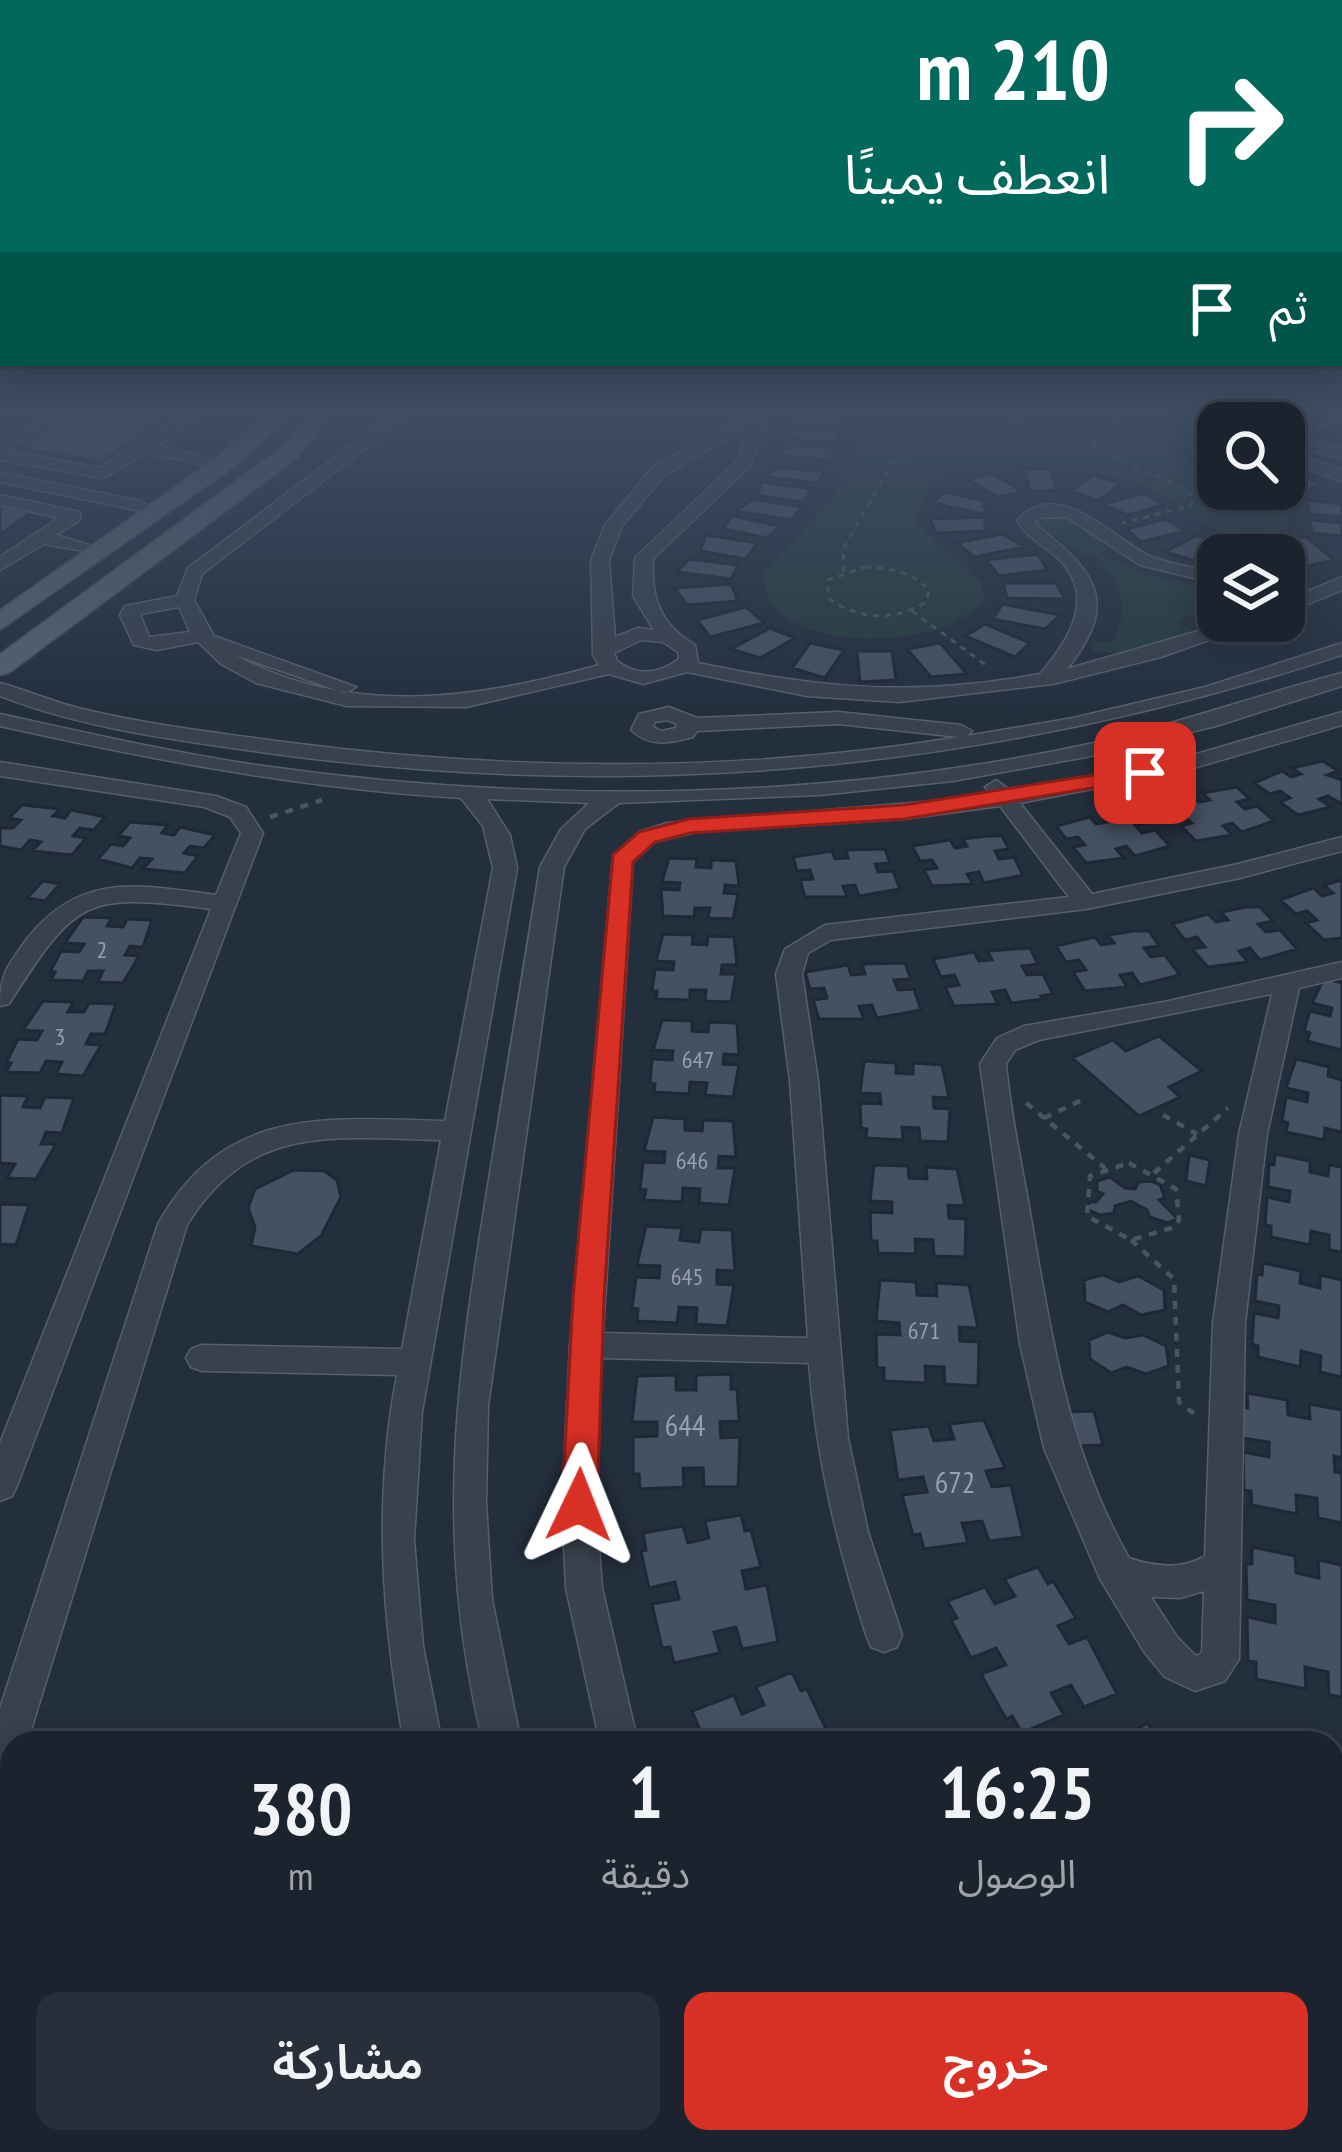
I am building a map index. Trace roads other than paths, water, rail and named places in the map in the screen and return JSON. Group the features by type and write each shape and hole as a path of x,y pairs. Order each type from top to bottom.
{"main road":[{"path":"0,602 132,511"},
{"path":"0,622 156,511"},
{"path":"0,642 164,511"},
{"path":"0,667 210,511"}],"street":[{"path":"0,565 74,516 53,511"},
{"path":"271,511 206,560 187,586 184,600 221,656 250,674 288,688 381,703 508,695 615,664 679,669 843,695 917,696 1013,685 1197,639"},
{"path":"625,511 614,525 600,560 615,664 639,694 646,734 667,739 681,736 687,721"},
{"path":"687,721 674,699 688,649 668,637 641,596 644,558 693,511"},
{"path":"1047,511 1034,513 1026,521 1029,530 1063,552 1082,576 1091,607 1082,637 1049,676"},
{"path":"1062,511 1147,561 1197,573"},
{"path":"42,538 83,546"},
{"path":"1305,585 1335,586"},
{"path":"1305,599 1335,586"},
{"path":"184,600 132,610 141,640 151,644 206,638"},
{"path":"615,664 625,637 668,637"},
{"path":"0,689 122,722 301,752 423,763 654,767 886,752 1021,735 1232,687 1342,650"},
{"path":"0,720 158,756 285,776 412,788 616,795 802,788 981,768 1192,725 1342,679"},
{"path":"616,1731 584,1588 579,1505 621,860 647,837 689,826 797,821 1006,799 1211,759 1342,718"},
{"path":"687,721 877,720 1021,735"},
{"path":"877,720 894,738 886,752"},
{"path":"285,776 303,765 301,752"},
{"path":"412,788 410,775 423,763"},
{"path":"981,768 1086,902"},
{"path":"0,769 208,801 238,812 248,822 251,841 223,903 0,1486"},
{"path":"421,1731 405,1646 398,1540 412,1362 503,882 500,835 467,791"},
{"path":"500,1731 474,1603 466,1514 468,1432 549,883 567,834 616,795"},
{"path":"884,1635 847,1514 831,1438 809,1143 789,974 797,949 825,933 1086,902 1240,871 1342,844"},
{"path":"503,882 549,883"},
{"path":"0,998 46,928 81,901 131,892 223,903"},
{"path":"1287,985 1240,1222 1222,1436 1220,1659 1207,1672 1196,1673 1168,1657 1114,1568 1087,1515 1052,1416 994,1077 997,1053 1018,1036 1287,985 1342,970"},
{"path":"11,1704 173,1224 187,1195 227,1158 280,1135 319,1130 458,1131"},
{"path":"586,1345 824,1351"},
{"path":"202,1358 412,1362"},
{"path":"1114,1568 1171,1584 1190,1581 1220,1566"}]}
